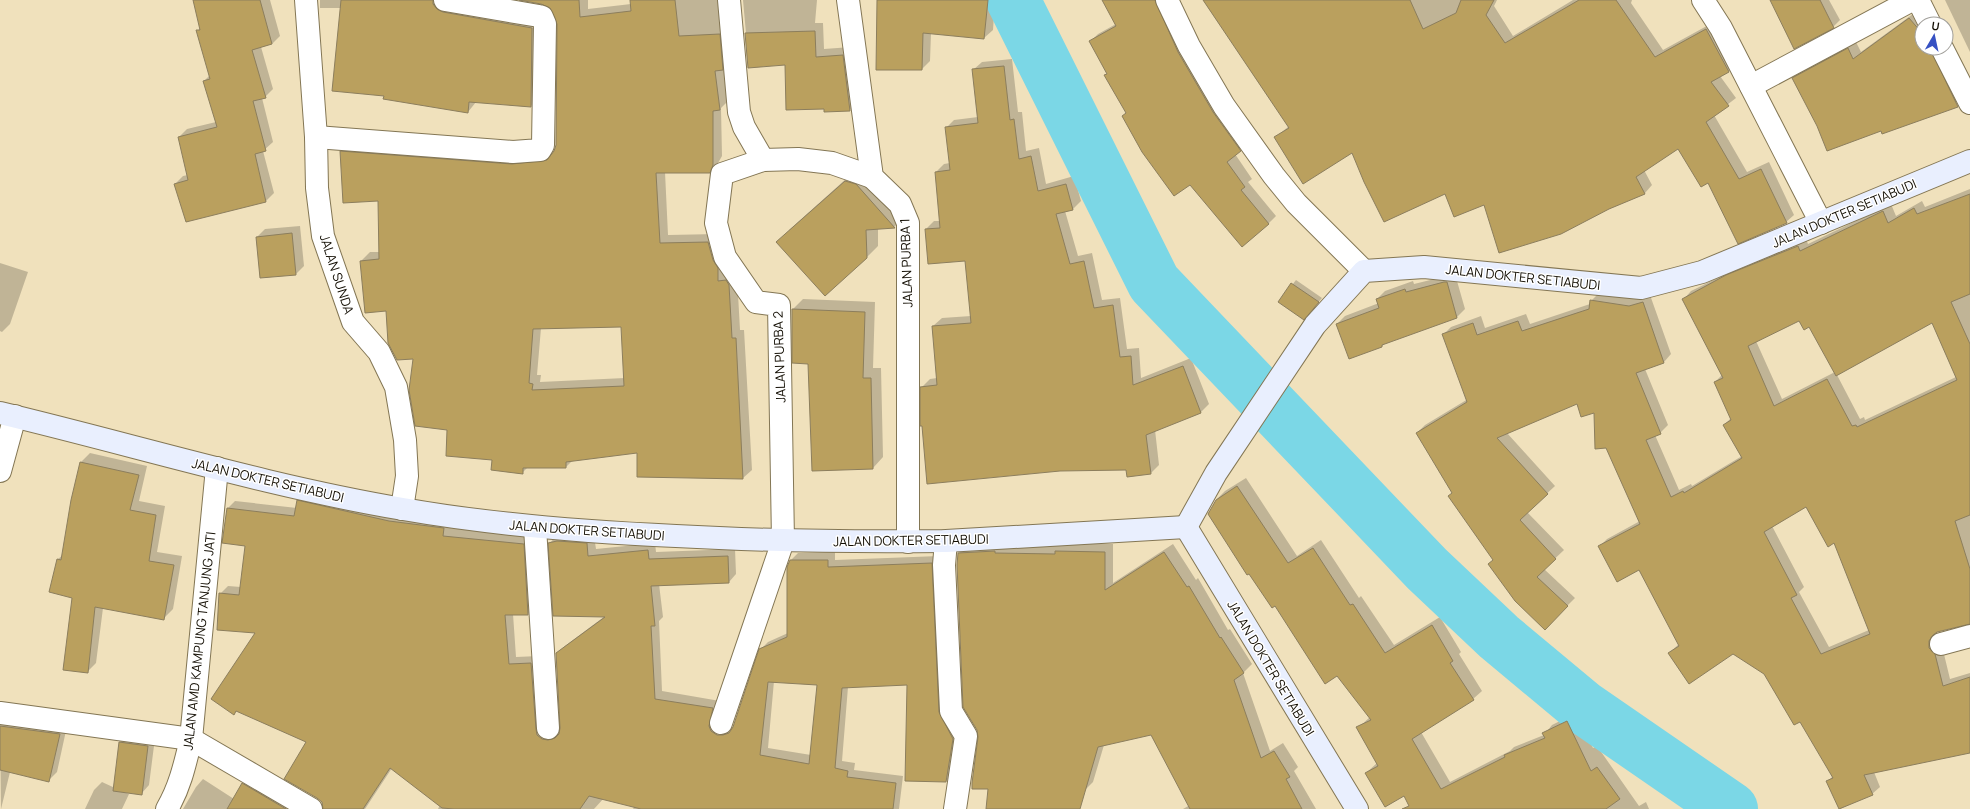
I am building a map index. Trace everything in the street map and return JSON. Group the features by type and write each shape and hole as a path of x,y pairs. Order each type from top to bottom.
{"street":[{"name":"JALAN SUNDA","path":"306,0 316,138 317,188 323,236 353,322 378,352 396,387 405,440 406,469 402,509"},
{"path":"316,138 513,152 540,150 543,145 545,24 543,19 539,16 445,0"},
{"path":"728,0 739,112 744,127 763,160 814,160 832,163 872,177 848,0"},
{"path":"1167,0 1189,46 1224,106 1274,176 1296,202 1364,271 1315,325 1216,473 1186,527"},
{"path":"1703,0 1721,28 1821,223"},
{"path":"1751,86 1912,0"},
{"path":"1918,0 1926,16"},
{"path":"1946,56 1970,103"},
{"name":"JALAN PURBA 2","path":"763,160 722,174 716,223 725,257 756,302 779,305 783,541"},
{"name":"JALAN DOKTER SETIABUDI","path":"1364,271 1424,267 1641,288 1702,272 1970,161"},
{"name":"JALAN PURBA 1","path":"872,177 900,204 908,223 908,542"},
{"path":"0,471 8,415"},
{"name":"JALAN DOKTER SETIABUDI","path":"8,415 311,491 402,509 535,528 783,541 908,542 1186,527 1356,809"},
{"name":"JALAN AMD KAMPUNG TANJUNG JATI","path":"167,809 176,794 191,739 217,468"},
{"path":"535,528 548,728"},
{"path":"721,723 783,541"},
{"path":"946,541 944,565 952,711 966,736 955,809"},
{"path":"1941,644 1970,636"},
{"path":"0,713 191,739 311,809"}],"building":[{"path":"193,0 260,0 272,44 252,50 266,98 253,101 266,151 255,154 266,202 186,222 174,184 188,180 178,137 217,127 203,81 210,79 196,30 200,30"},
{"path":"341,0 433,0 433,4 437,9 443,12 532,28 531,107 469,102 468,113 383,99 384,96 332,91"},
{"path":"519,0 579,0 580,17 631,11 630,0 675,0 679,36 720,34 723,70 715,71 720,110 713,111 713,165 710,173 656,173 660,243 708,242 713,260 718,268 718,281 726,280 729,285 732,338 736,338 743,479 637,477 637,453 566,462 566,468 523,468 523,474 491,470 492,460 446,456 447,430 415,426 409,390 413,359 397,360 388,343 386,311 365,313 360,261 379,259 378,201 343,203 340,151 512,164 547,160 554,151 556,145 557,24 550,8 541,4","holes":["621,327 624,386 532,390 533,384 529,383 533,329"]},
{"path":"877,0 988,0 984,39 923,33 922,70 876,70"},
{"path":"1102,0 1155,0 1178,52 1213,112 1241,151 1227,162 1245,187 1241,190 1269,224 1242,247 1190,185 1174,196 1142,152 1122,116 1126,113 1104,75 1107,74 1089,41 1116,26"},
{"path":"1203,0 1410,0 1423,29 1456,13 1461,0 1494,0 1486,15 1505,43 1579,0 1616,0 1655,57 1706,29 1729,72 1711,82 1729,106 1706,122 1739,179 1761,169 1787,223 1738,244 1708,183 1701,187 1678,149 1636,177 1645,194 1609,209 1561,234 1499,253 1484,205 1454,217 1445,194 1384,222 1364,182 1352,153 1303,184 1274,137 1289,128"},
{"path":"1770,0 1820,0 1834,28 1794,49"},
{"path":"1909,18 1914,24 1914,56 1934,56 1958,107 1882,134 1881,131 1827,151 1817,126 1792,78 1848,48 1853,59"},
{"path":"815,31 816,57 843,55 850,111 824,112 824,109 786,110 785,65 748,68 745,33"},
{"path":"1004,66 1010,120 1014,119 1019,159 1031,156 1038,191 1066,184 1073,210 1056,214 1070,264 1084,261 1094,308 1113,305 1120,357 1131,356 1133,385 1183,366 1201,413 1146,435 1151,474 1127,477 1126,470 1060,471 927,484 922,426 920,426 920,387 937,385 932,326 971,323 965,261 928,264 925,229 940,228 935,172 950,170 945,127 978,123 972,69"},
{"path":"845,181 856,184 895,228 866,230 867,258 825,296 776,242"},
{"path":"1970,194 1970,294 1951,302 1970,344 1970,515 1955,521 1970,569 1970,624 1937,632 1929,641 1929,648 1935,654 1943,686 1970,677 1970,753 1864,775 1873,795 1839,809 1826,781 1833,778 1800,722 1794,725 1764,674 1733,654 1689,684 1668,653 1679,646 1639,570 1617,582 1598,546 1640,524 1606,448 1595,449 1594,413 1581,417 1577,404 1497,438 1548,494 1520,520 1556,559 1537,577 1568,606 1545,630 1515,601 1488,564 1493,560 1448,496 1452,493 1416,433 1467,402 1442,334 1473,323 1477,335 1518,321 1522,331 1589,309 1590,300 1629,306 1643,302 1664,363 1636,373 1661,434 1646,440 1671,497 1683,491 1684,493 1742,458 1723,425 1731,420 1714,382 1723,378 1682,299 1726,275 1798,246 1800,251 1883,211 1888,223 1914,208 1917,214","holes":["1799,321 1804,330 1809,327 1836,376 1932,323 1957,380 1857,427 1856,425 1852,426 1827,379 1774,406 1748,346","1806,507 1828,547 1834,543 1870,634 1821,654 1791,598 1797,595 1764,532"]},
{"path":"292,233 296,275 260,278 256,237"},
{"path":"1447,282 1457,318 1382,345 1382,347 1349,359 1336,324 1379,308 1376,299 1405,289 1406,292"},
{"path":"1291,283 1319,302 1304,320 1278,302"},
{"path":"792,309 865,312 863,378 871,378 873,469 812,471 808,364 792,363"},
{"path":"80,462 139,475 130,510 156,515 149,561 174,565 164,620 95,607 88,673 63,670 72,598 49,592 57,559 61,560 71,500"},
{"path":"1237,486 1288,563 1313,548 1350,605 1353,604 1385,653 1432,625 1453,661 1450,663 1474,700 1412,739 1441,789 1505,757 1504,755 1545,738 1542,733 1567,721 1591,771 1597,767 1620,799 1606,809 1402,809 1409,806 1404,796 1385,807 1365,773 1378,766 1356,727 1371,720 1337,676 1325,684 1275,606 1272,608 1249,574 1247,575 1208,514 1216,500"},
{"path":"297,500 389,521 444,528 443,536 524,544 528,615 505,615 509,664 531,663 537,735 542,739 548,740 555,738 559,734 560,728 556,653 605,617 553,616 548,543 557,541 587,543 588,556 648,550 649,559 728,556 729,583 651,586 655,626 651,626 655,699 713,708 709,726 711,731 717,735 729,733 733,727 759,649 787,637 787,567 790,560 828,560 828,567 932,563 939,712 953,739 946,782 905,781 907,685 842,688 835,768 848,771 847,777 896,783 893,809 641,809 589,796 580,809 454,809 442,808 390,768 363,809 323,809 322,802 317,798 284,779 306,742 236,711 234,715 211,699 255,633 217,630 219,593 239,595 245,546 222,543 227,508 294,516","holes":["768,682 817,685 809,764 760,755"]},
{"path":"995,551 995,553 1055,554 1055,551 1105,552 1105,590 1164,552 1187,587 1189,586 1220,638 1221,637 1244,673 1234,680 1261,758 1274,751 1290,777 1286,779 1302,809 1190,809 1151,735 1098,747 1080,809 986,809 988,789 972,789 978,737 977,730 963,707 957,565 958,553"},
{"path":"0,726 60,734 49,782 0,770"},
{"path":"119,742 148,746 142,795 113,791"},
{"path":"242,783 286,809 227,809"}],"waterway":[{"path":"1013,0 1154,283 1427,569 1499,637 1583,707 1731,809"}]}
